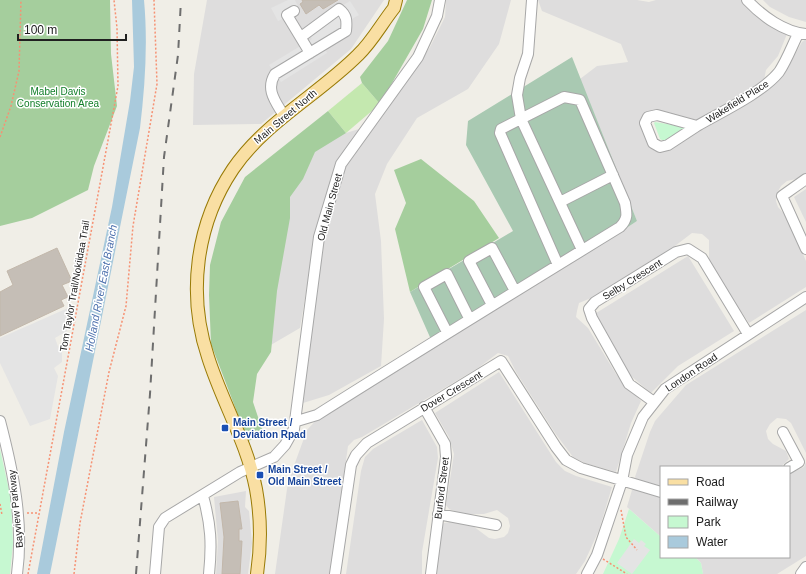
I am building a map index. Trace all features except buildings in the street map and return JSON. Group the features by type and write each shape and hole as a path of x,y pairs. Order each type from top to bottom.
{"main road":[{"name":"Main Street North","path":"257,574 260,541 256,489 240,435 208,357 197,317 197,267 202,237 209,213 220,190 253,142 359,54 394,8 396,0"}],"street":[{"name":"Old Main Street","path":"155,574 159,527 165,518 250,467 274,457 285,445 297,421 319,237 341,164 418,57 437,16 440,0"},
{"path":"532,0 528,54 520,78 517,95 521,119 582,250"},
{"path":"747,0 767,18 802,34"},
{"path":"284,116 270,92 271,80 275,74 346,31 347,21 343,12 339,9 301,37"},
{"path":"294,11 287,15 310,53"},
{"name":"Wakefield Place","path":"697,126 657,115 648,117 645,123 653,143 660,147 668,145 759,89 772,79 783,65 802,34"},
{"path":"297,421 318,415 469,318 492,305 558,265 620,227 627,221 628,215 625,204 580,100 564,97 501,129 500,133 558,265"},
{"path":"560,202 613,175"},
{"path":"806,179 782,196 806,249"},
{"path":"492,305 469,261 492,248 515,291"},
{"name":"Selby Crescent","path":"654,402 629,384 592,318 589,309 595,302 676,252 688,249 702,258 748,334"},
{"path":"447,332 424,287 448,274 469,318"},
{"name":"London Road","path":"587,574 597,555 618,493 627,455 643,417 654,402 665,389 806,297"},
{"name":"Dover Crescent","path":"335,574 351,465 356,454 367,443 501,361 563,457 581,468 622,481"},
{"name":"Burford Street","path":"424,407 445,444 446,457 431,574"},
{"name":"Bayview Parkway","path":"0,421 9,457 17,513 19,555 17,574"},
{"path":"783,432 799,462 790,467"},
{"path":"622,481 660,492"},
{"path":"203,496 210,518 212,537 209,574"},
{"path":"438,514 496,526"},
{"path":"801,574 806,567"}],"path":[{"path":"0,137 11,106 19,70 21,0"},
{"name":"Tom Taylor Trail/Nokiidaa Trail","path":"28,574 118,86 117,28 114,0"},
{"path":"74,574 81,516 109,372 126,306 133,226 157,84 154,0"},
{"path":"618,493 626,537 638,550"},
{"path":"0,504 2,515"},
{"path":"17,513 39,513"},
{"path":"597,555 627,574"}],"shaded area":[{"path":"207,0 384,0 351,49 261,124 193,125 194,74"},
{"path":"288,0 295,0 300,11 278,21 271,8"},
{"path":"446,0 511,0 499,44 468,89 417,118 387,164 375,194 381,241 384,319 381,366 329,395 303,403 307,353 327,224 348,159 372,124 403,87 430,47 445,17"},
{"path":"538,0 637,0 649,2 656,0 741,0 758,16 787,34 778,56 766,70 764,80 701,119 697,120 655,110 647,113 651,147 658,151 668,149 770,88 783,75 802,42 806,39 806,173 796,179 787,181 781,186 777,193 776,201 778,207 787,217 806,261 806,287 749,323 712,269 709,259 709,240 702,234 692,233 667,252 596,296 579,303 576,317 588,328 616,374 641,401 631,423 616,472 585,463 573,457 555,433 516,372 508,356 498,353 478,368 362,437 354,440 348,446 330,574 275,574 288,482 307,430 319,417 433,344 593,250 637,221 580,79 597,66 628,62 621,44 542,11"},
{"path":"763,0 806,0 806,22 789,17 770,7"},
{"path":"350,1 359,15 352,19 351,28 324,47 327,53 281,82 269,65 312,39 305,28"},
{"path":"359,129 339,164 313,250 300,328 233,367 228,293 327,131 346,133"},
{"path":"806,189 806,222 794,197"},
{"path":"688,256 734,331 678,366 651,393 631,376 593,315"},
{"path":"68,308 67,331 55,338 60,352 62,352 62,362 54,368 58,376 50,419 30,426 0,363 0,338"},
{"path":"806,310 806,453 791,423 786,419 777,418 770,424 766,431 768,439 773,444 786,451 789,459 782,466 660,466 660,486 636,479 635,477 655,421 686,385"},
{"path":"499,372 556,462 565,471 576,476 612,487 599,530 585,561 576,574 437,574 441,527 444,523 450,522 473,526 489,538 495,539 504,537 508,533 510,526 508,518 497,510 484,514 462,514 449,509 446,505 454,454 449,437 435,413"},
{"path":"422,420 437,447 438,458 422,552 422,574 346,574 361,471 365,457 373,449"},
{"path":"806,462 806,556 777,574 703,574 701,563 696,558 790,558 790,474 804,467"},
{"path":"636,489 660,497 660,536 627,507 632,490"},
{"path":"246,491 245,507 249,511 252,543 248,574 216,574 218,541 214,497"},
{"path":"634,539 639,543 641,540 646,544 644,546 650,550 632,574 617,563"}],"green space":[{"name":"Mabel Davis Conservation Area","path":"0,0 110,0 111,54 117,106 94,166 88,190 32,218 0,226"},
{"path":"407,0 432,0 423,29 380,104 362,83 360,77 388,41"},
{"path":"572,57 637,221 593,250 433,344 410,292 513,231 466,145 468,121"},
{"path":"362,83 380,104 346,133 328,111"},
{"path":"328,111 346,133 315,152 303,179 290,197 290,218 277,291 271,352 257,374 253,402 264,435 248,441 211,344 209,295 210,265 221,222 245,177"},
{"path":"654,123 685,127 685,129 664,141 660,139"},
{"path":"421,159 474,201 499,238 410,292 395,229 406,203 394,170"},
{"path":"0,449 11,499 13,543 10,574 0,574"},
{"path":"629,509 660,536 660,558 696,558 701,563 703,574 603,574 619,539"}],"water":[{"name":"Holland River East Branch","path":"132,0 144,0 146,32 140,128 50,574 37,574 64,432 112,207 130,101 134,67"}],"railway":[{"path":"136,574 150,394 164,157 178,55 181,0"}],"place":[{"name":"Main Street / Deviation Rpad","path":"225,428"},
{"name":"Main Street / Old Main Street","path":"260,475"}]}
